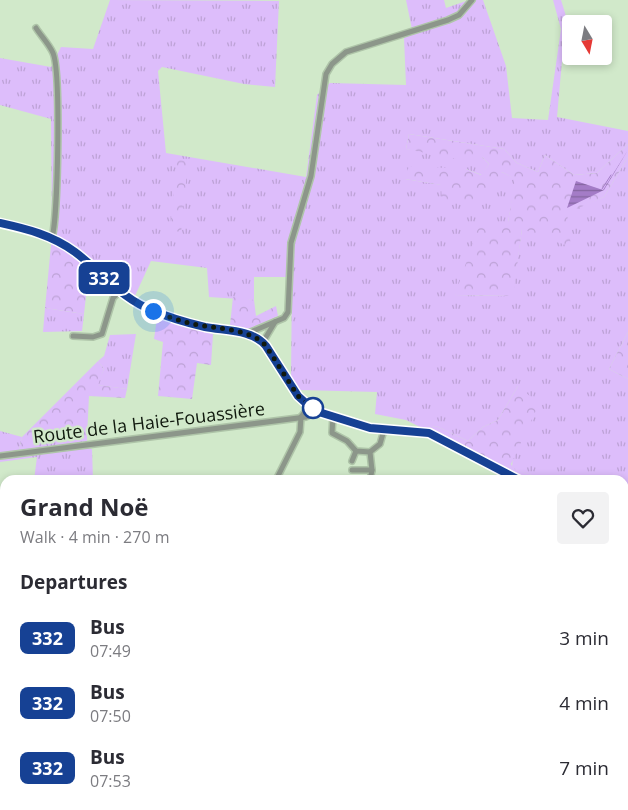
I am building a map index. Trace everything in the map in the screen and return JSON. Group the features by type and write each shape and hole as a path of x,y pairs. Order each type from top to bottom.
{"main road":[{"path":"0,223 52,238 80,256 120,292 142,306 170,318 208,328 246,334 261,341 298,396 318,411 384,430 429,433 509,475"}],"street":[{"path":"246,334 284,318 288,312 292,238 311,176 322,88 332,64 346,52 459,15 472,0"},
{"path":"36,28 53,54 56,68 57,143 52,238"},
{"path":"73,336 93,337 102,334 113,298 120,292"},
{"path":"261,341 275,322"},
{"path":"261,341 264,326"},
{"path":"278,475 300,432 301,417 309,406"},
{"name":"Route de la Haie-Fouassière","path":"0,456 301,417 318,411"},
{"path":"333,416 332,433 347,441 356,451 370,452 380,444 384,430"},
{"path":"352,461 356,451"},
{"path":"370,452 371,475"},
{"path":"352,470 372,470"}],"green space":[{"path":"110,0 279,1 275,87 244,84 162,67 158,71 166,153 306,177 317,95 330,83 406,85 404,38 413,34 406,0 444,0 446,8 469,0 483,0 506,66 512,118 548,120 561,29 553,0 561,0 566,15 562,15 562,61 557,117 628,131 628,144 597,173 574,175 545,155 538,172 517,163 504,149 409,134 406,149 482,157 489,164 482,175 466,169 405,179 442,185 442,202 502,172 516,179 508,222 455,295 512,296 522,229 604,197 628,157 628,332 609,369 628,379 628,475 532,475 512,468 518,386 498,420 483,427 468,441 436,426 424,429 406,420 375,414 377,392 300,390 291,379 292,277 254,277 254,300 209,297 207,268 151,261 134,298 76,249 52,235 51,119 0,105 0,58 51,67 61,47 93,49"},
{"path":"409,134 504,149 517,163 538,172 545,155 574,175 597,173 628,144 628,157 604,197 567,213 571,247 522,229 513,296 455,295 479,225 508,222 515,179 502,172 484,199 442,202 441,185 405,179 409,166 466,169 481,175 489,164 482,157 471,162 406,149"},
{"path":"177,160 188,161 181,233 170,228"},
{"path":"52,235 76,249 107,277 86,296 84,314 45,308"},
{"path":"233,297 254,300 256,316 276,306 278,316 249,329 230,325"},
{"path":"45,308 84,314 82,331 43,332"},
{"path":"157,318 213,334 211,365 197,363 192,399 158,396 163,342 154,339"},
{"path":"628,332 628,379 609,369"},
{"path":"136,334 127,389 97,385 104,369 98,361 104,356 110,335"},
{"path":"98,361 104,369 98,385 127,389 125,398 89,396 87,436 51,435 50,446 19,450 22,437"},
{"path":"518,386 539,404 511,464 513,468 532,475 516,475 457,442 424,429 436,426 468,441 483,427 498,420"},
{"path":"0,431 22,437 19,450 51,435 87,436 87,448 92,449 93,475 35,475 37,457 0,462"}],"shaded area":[{"path":"628,150 604,190 567,208 576,181 603,190"}],"waterway":[{"path":"602,189 611,175"}],"bus line":[{"name":"332","path":"0,223 42,234 73,250 123,295 153,311 170,318 208,328 246,334 259,339 266,346 298,396 305,404 322,413 376,429 429,433 510,475"}],"route":[{"path":"153,311 170,318 208,328 246,334 259,339 266,346 298,396 305,404 313,408"}]}
